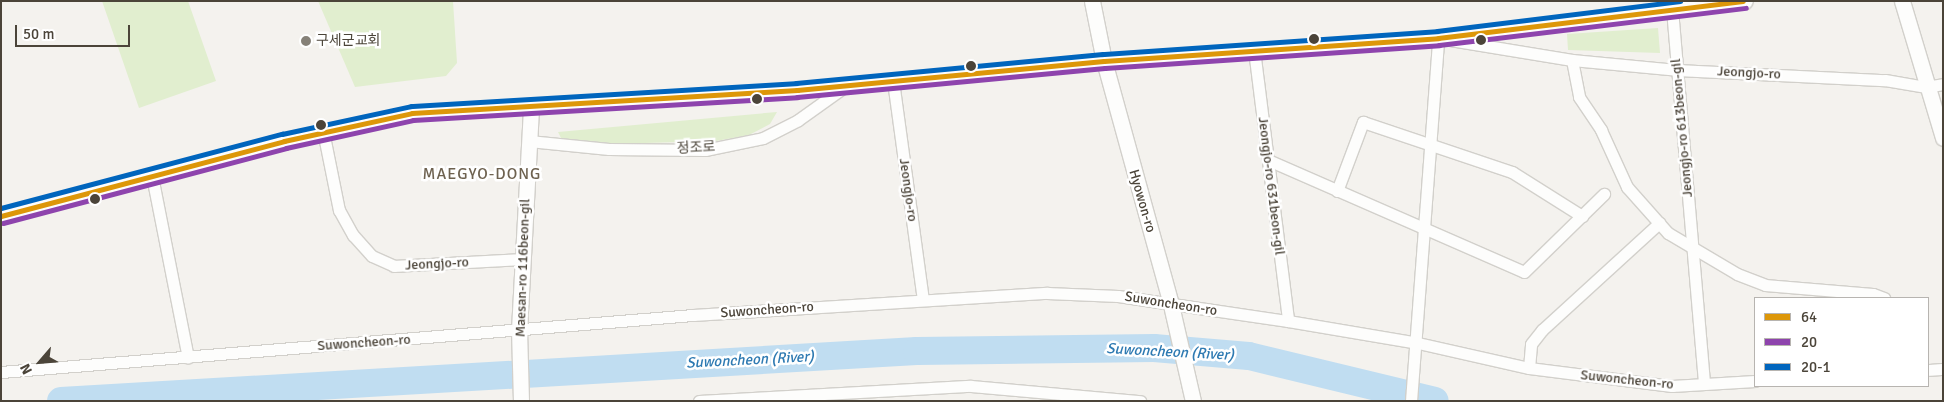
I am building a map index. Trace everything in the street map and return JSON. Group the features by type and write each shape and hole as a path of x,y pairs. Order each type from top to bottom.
{"street":[{"name":"Hyowon-ro","path":"1092,1 1104,61 1171,305 1192,396"},
{"name":"Jeongjo-ro","path":"1,216 323,131 412,113 847,85 1104,61 1438,38 1745,1"},
{"path":"1902,1 1926,87 1943,138"},
{"name":"Jeongjo-ro 613beon-gil","path":"1672,9 1704,384"},
{"name":"Jeongjo-ro","path":"1438,38 1572,60 1677,70 1885,80 1926,87 1943,84"},
{"path":"1411,401 1418,343 1438,38"},
{"name":"Jeongjo-ro 631beon-gil","path":"1254,50 1288,321"},
{"path":"1572,60 1579,97 1601,130 1627,187 1668,232 1738,274 1765,284 1873,294 1881,297"},
{"name":"Jeongjo-ro","path":"893,81 923,299"},
{"name":"정조로","path":"530,141 609,149 705,150 763,138 798,120 847,85"},
{"name":"Maesan-ro 116beon-gil","path":"521,401 522,260 530,141 530,106"},
{"path":"1337,191 1363,122 1431,143 1512,172 1582,216"},
{"name":"Jeongjo-ro","path":"323,131 339,210 353,235 372,256 394,266 522,260"},
{"path":"1268,160 1524,272 1604,194"},
{"path":"152,176 188,357"},
{"path":"1528,368 1531,344 1542,330 1659,223"},
{"name":"Suwoncheon-ro","path":"1,372 188,357 520,336 923,299 1047,293 1118,296 1288,321 1418,343 1528,368 1672,386 1754,381"},
{"path":"1929,370 1943,370"},
{"path":"699,401 972,386 1140,401"}],"green space":[{"path":"102,1 188,1 216,81 139,108"},
{"path":"318,1 453,1 457,63 446,76 355,87"},
{"path":"1658,28 1660,53 1568,50 1567,34"},
{"path":"777,112 770,124 749,135 716,141 609,144 562,140 558,132"}],"waterway":[{"name":"Suwoncheon (River)","path":"61,401 917,351 1154,348 1249,356 1435,401"}],"transit line":[{"name":"20-1","path":"1,208 282,134 411,106 796,83 1103,54 1437,31 1680,1"},
{"name":"64","path":"1,216 284,141 412,113 797,90 1104,61 1438,38 1743,1"},
{"name":"20","path":"3,223 286,148 413,120 797,97 1105,68 1439,45 1746,8"}],"place":[{"name":"구세군교회","path":"306,41"}],"district":[{"name":"MAEGYO-DONG","path":"482,174"}]}
